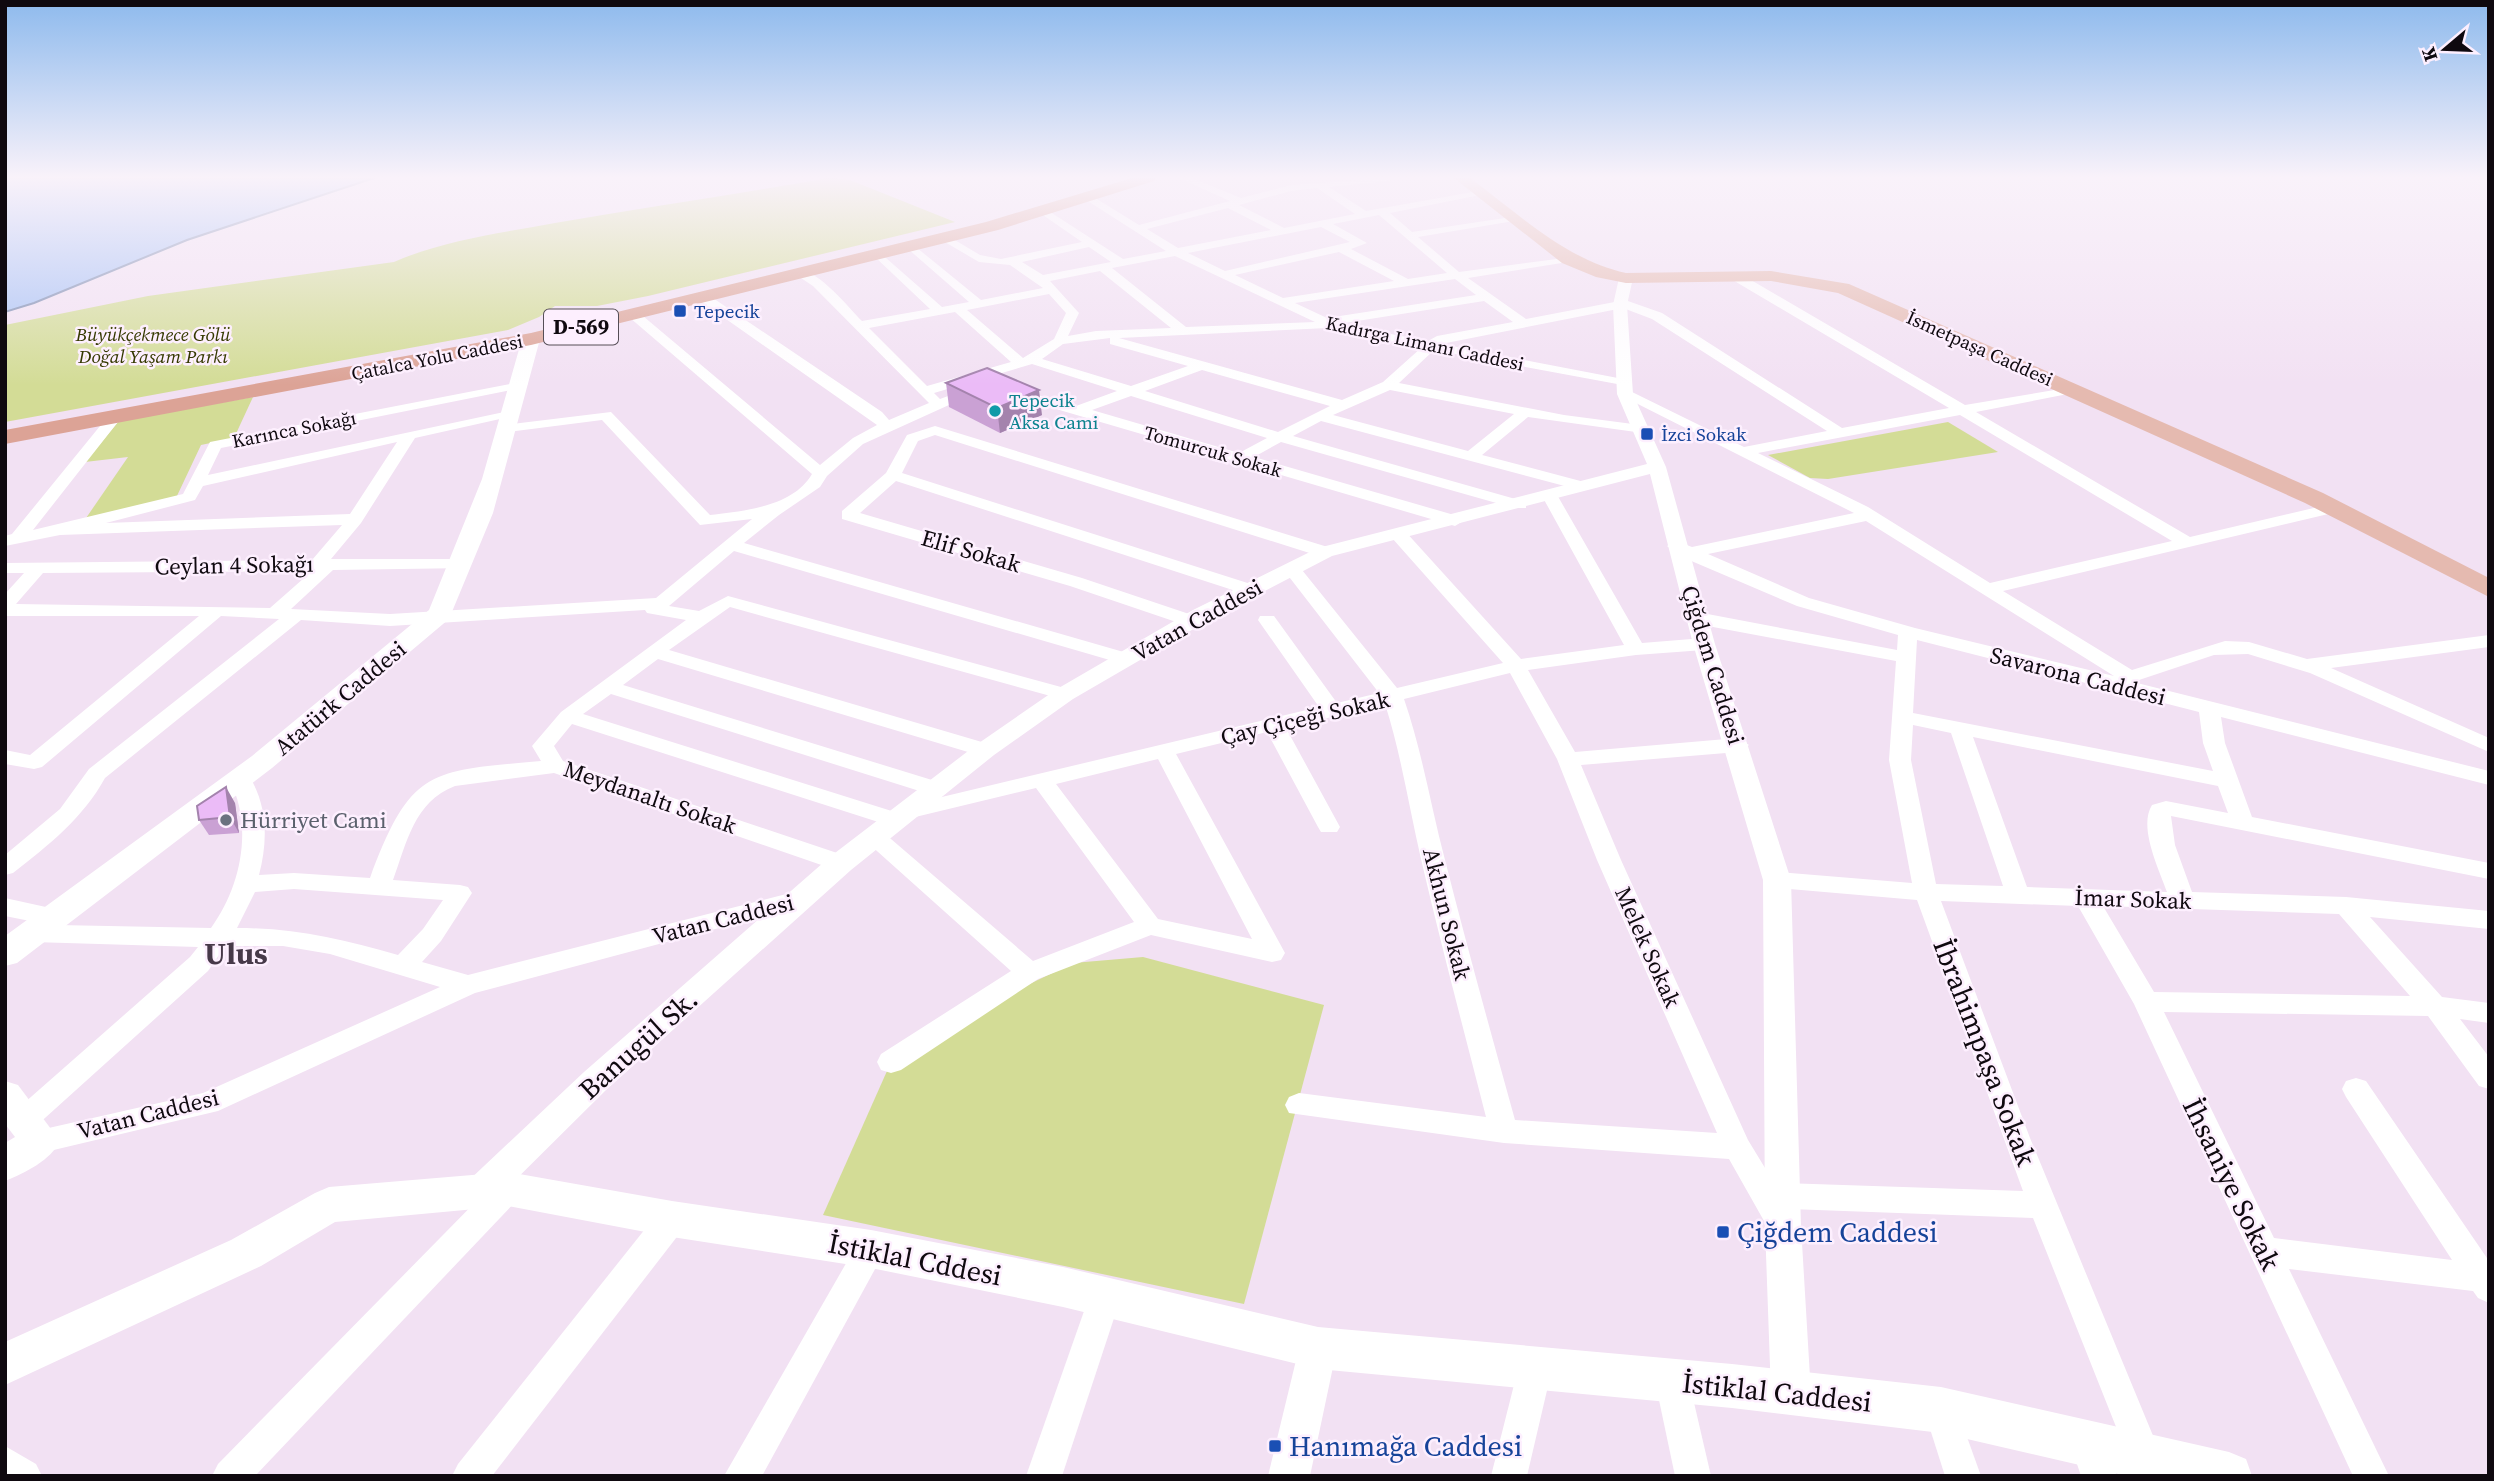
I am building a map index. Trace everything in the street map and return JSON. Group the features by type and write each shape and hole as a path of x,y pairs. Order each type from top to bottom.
{"highway":[{"name":"Çatalca Yolu Caddesi","path":"6,436 530,335 601,313 874,247"},
{"name":"Çatalca Yolu Caddesi","path":"6,436 114,418 633,314 906,247"},
{"path":"530,335 566,311 601,313"}],"main road":[{"name":"İsmetpaşa Caddesi","path":"1552,247 1568,259 1594,271 1626,281 1735,276 1786,277 1843,288 1921,316 2127,407 2365,504 2489,568"},
{"name":"İsmetpaşa Caddesi","path":"1573,247 1626,281 1774,269 1829,275 1878,291 1921,316 2073,389 2127,407 2335,508 2489,589"},
{"path":"1594,271 1593,265 1626,281"},
{"name":"Atatürk Caddesi","path":"5,954 240,779 436,619 456,583 487,505 521,384 530,335"},
{"path":"2335,508 2365,504"},
{"path":"5,1164 24,1119"},
{"name":"İstiklal Cddesi","path":"5,1364 246,1253 329,1205 493,1192 871,1249 1105,1297 1318,1348"},
{"name":"İstiklal Caddesi","path":"1318,1348 1672,1381 1941,1410 2093,1458 2144,1455 2230,1476"}],"street":[{"path":"912,247 980,304"},
{"path":"959,247 984,262 993,264 1073,247"},
{"path":"1097,247 1121,263"},
{"name":"Kadırga Limanı Caddesi","path":"1168,247 1329,325 1433,345 1624,388 1741,452 1869,515 2130,677"},
{"path":"1041,279 1201,247"},
{"path":"1257,247 1282,261"},
{"path":"1222,275 1344,247"},
{"path":"1425,247 1455,274 1524,324"},
{"path":"1340,248 1403,281"},
{"path":"878,254 940,312"},
{"path":"1280,302 1403,281 1568,259"},
{"path":"1012,261 1041,279 1073,313 1059,341"},
{"path":"1103,267 1184,332"},
{"path":"802,273 817,283 927,391 936,404"},
{"path":"1735,276 2190,544"},
{"path":"1239,459 1319,416 1388,385 1437,340 1524,324 1626,281 1657,316 1838,432"},
{"name":"Çiğdem Caddesi","path":"1626,281 1624,388 1657,467 1682,550 1704,644 1738,745 1777,880 1783,1226 1791,1394"},
{"path":"859,326 1053,290"},
{"path":"703,297 877,415 886,426"},
{"path":"927,391 1027,362 1059,341 1096,335 1329,325 1485,297"},
{"path":"959,309 1027,362 1130,389 1279,437 1520,505"},
{"path":"633,314 820,473"},
{"path":"1096,335 1344,405"},
{"path":"1076,411 1130,389 1202,365"},
{"name":"Tomurcuk Sokak","path":"971,379 1455,521"},
{"name":"Karınca Sokağı","path":"60,530 189,497 215,445 521,384"},
{"path":"657,606 731,545 814,484 820,473 858,441 936,404 990,385"},
{"path":"1388,385 1525,412 1643,429"},
{"path":"1741,452 2073,389"},
{"path":"1472,455 1525,412"},
{"path":"197,482 410,434 511,420 606,415 706,521 774,512"},
{"path":"1319,416 1582,486"},
{"path":"5,553 12,540 114,418"},
{"name":"Elif Sokak","path":"1191,621 1076,582 848,515 893,475 912,438 935,430 1325,552"},
{"path":"275,613 324,564 410,434"},
{"name":"Vatan Caddesi","path":"24,1119 208,1103 468,985 804,898 841,863 985,750 1065,694 1191,621 1325,552 1520,505 1657,467"},
{"path":"893,475 1251,590"},
{"path":"1550,496 1636,649"},
{"path":"1987,589 2190,544 2335,508"},
{"path":"1682,550 1869,515"},
{"path":"12,540 60,530 355,519"},
{"name":"Melek Sokak","path":"1398,534 1516,666 1568,759 1609,860 1737,1147 1783,1226"},
{"path":"731,545 1127,659"},
{"name":"Savarona Caddesi","path":"1682,550 1907,645 2109,684 2489,778"},
{"name":"Ceylan 4 Sokağı","path":"5,568 462,564"},
{"path":"5,608 39,567"},
{"name":"Akhun Sokak","path":"1292,569 1393,697 1406,736 1412,774 1439,887 1504,1131"},
{"name":"Meydanaltı Sokak","path":"841,863 555,766 543,746 568,716 606,686 728,601 1065,694"},
{"path":"5,608 216,610 390,620 657,606 702,617"},
{"path":"5,757 34,762 216,610"},
{"path":"5,867 84,800 97,775 297,614"},
{"path":"1697,618 1907,645"},
{"path":"1267,620 1333,712"},
{"path":"2306,665 2489,641"},
{"name":"Çay Çiçeği Sokak","path":"902,816 1040,778 1333,712 1516,666 1636,649 1704,644"},
{"path":"2467,644 2489,655"},
{"name":"İbrahimpaşa Sokak","path":"1907,645 1900,760 1926,892 2043,1205 2144,1455"},
{"path":"2109,684 2225,647 2250,647 2306,665 2489,746"},
{"path":"654,652 985,750"},
{"path":"606,686 937,789"},
{"path":"2209,708 2214,743 2242,821"},
{"path":"568,716 902,816"},
{"path":"1901,717 2229,781"},
{"path":"1274,725 1329,827"},
{"path":"1960,729 2018,895"},
{"path":"1568,759 1738,745"},
{"path":"891,1062 1029,972 1150,926 1272,953 1164,751"},
{"path":"380,887 406,818 424,792 450,781 555,766"},
{"path":"1040,778 1150,926"},
{"path":"24,1119 199,964 218,937 240,900 254,836 254,807 240,779"},
{"path":"2183,901 2170,868 2159,821 2160,810 2166,808 2489,871"},
{"path":"876,838 1029,972"},
{"name":"İmar Sokak","path":"1777,880 1926,892 2346,906 2489,920"},
{"path":"244,885 294,881 460,893 432,935 401,968"},
{"name":"Banugül Sk.","path":"493,1192 595,1081 804,898"},
{"name":"İhsaniye Sokak","path":"2086,898 2146,1002 2371,1476"},
{"path":"2346,906 2435,1006 2489,1078"},
{"path":"5,907 44,925 218,937 293,938 330,945 401,968 468,985"},
{"path":"2146,1002 2435,1006 2489,1013"},
{"path":"2356,1089 2485,1283"},
{"path":"1299,1105 1504,1131 1737,1147"},
{"path":"230,1476 493,1192"},
{"path":"1783,1196 2043,1205"},
{"path":"470,1476 672,1219"},
{"path":"742,1476 871,1249"},
{"path":"2264,1251 2485,1283"},
{"path":"1044,1476 1105,1297"},
{"path":"1289,1476 1318,1348"},
{"path":"1509,1476 1535,1369"},
{"path":"1672,1381 1693,1476"},
{"path":"1941,1410 1963,1476"},
{"path":"5,1463 24,1476"}],"green space":[{"name":"Büyükçekmece Gölü Doğal Yaşam Parkı","path":"851,247 648,296 597,306 555,306 539,317 508,330 5,422 5,325 148,296 394,262 433,248"},
{"path":"253,397 234,438 201,445 176,498 84,521 128,457 85,462 119,421"},
{"path":"1948,422 1998,452 1828,479 1810,478 1768,455"},
{"path":"1143,957 1324,1005 1244,1304 823,1215 891,1062 971,1012 1073,963"}],"water":[{"path":"5,247 170,247 34,303 5,312"}],"building":[{"path":"987,368 1039,390 997,408 946,383"},
{"path":"226,787 230,817 199,820 197,806"}],"place":[{"name":"Tepecik","path":"680,311"},
{"name":"Tepecik Aksa Cami","path":"995,411"},
{"name":"İzci Sokak","path":"1647,434"},
{"name":"Hürriyet Cami","path":"226,820"},
{"name":"Çiğdem Caddesi","path":"1723,1232"},
{"name":"Hanımağa Caddesi","path":"1275,1446"}],"district":[{"name":"Ulus","path":"236,954"}]}
